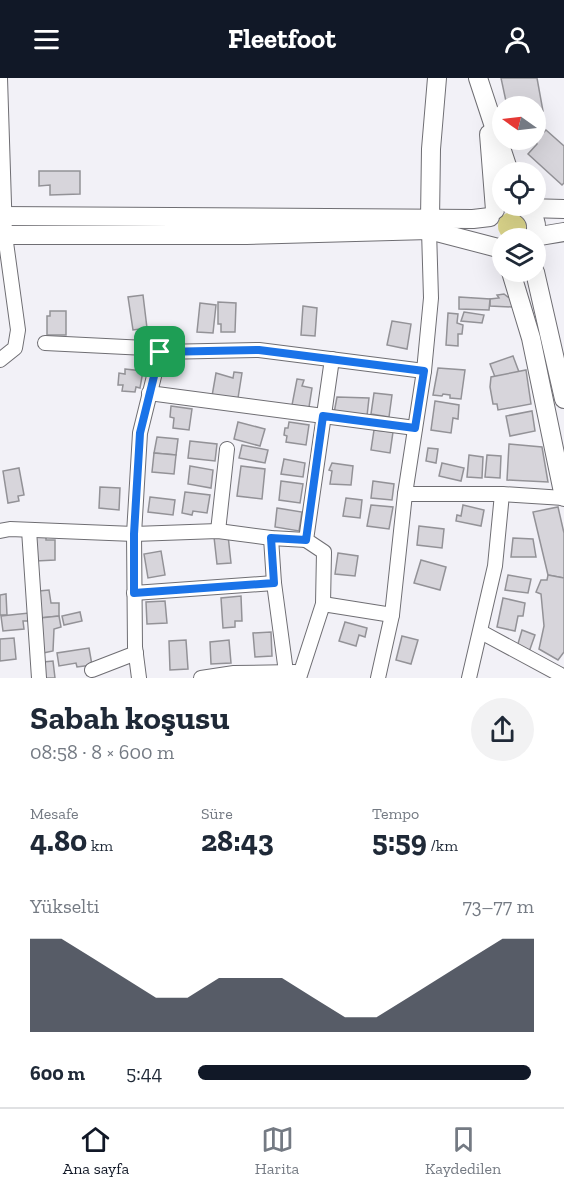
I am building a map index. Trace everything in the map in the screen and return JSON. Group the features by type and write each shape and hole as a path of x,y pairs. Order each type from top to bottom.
{"main road":[{"path":"429,224 431,149 437,78"},
{"path":"478,78 506,162"},
{"path":"488,112 492,162"},
{"path":"546,208 564,209"},
{"path":"3,235 234,235 429,224 492,212"},
{"path":"2,216 429,224 492,246"},
{"path":"492,239 488,234 494,216"},
{"path":"546,236 564,232"},
{"path":"515,282 531,338 564,497"},
{"path":"537,282 564,399"}],"street":[{"path":"0,78 3,235 18,330 15,348 0,360"},
{"path":"378,678 392,615 405,494 424,371 431,298 429,224"},
{"path":"45,343 146,348 160,352 259,350 424,371"},
{"path":"139,678 136,653 134,534 140,433 148,393 160,352"},
{"path":"306,540 332,359"},
{"path":"148,393 415,428"},
{"path":"218,531 227,449"},
{"path":"405,494 502,494 564,497"},
{"path":"469,678 495,566 502,494"},
{"path":"0,531 10,529 134,534 218,531 306,540 324,552 322,604 300,675 286,672 234,673 201,678"},
{"path":"28,530 39,678"},
{"path":"271,538 274,583 286,672"},
{"path":"134,593 274,583"},
{"path":"322,604 392,615"},
{"path":"481,632 560,673"},
{"path":"92,670 136,653"}],"shaded area":[{"path":"502,216 522,216 526,228 498,228"}],"building":[{"path":"501,78 537,78 540,96 505,96"},
{"path":"546,130 564,146 564,183 562,185 546,170 546,162 537,162 528,154 532,150 546,150"},
{"path":"39,171 80,171 80,194 50,195 50,185 39,186"},
{"path":"504,294 513,298 512,307 490,306 490,299 499,298 497,295"},
{"path":"143,295 147,328 133,330 128,297"},
{"path":"459,297 490,299 489,310 459,309"},
{"path":"218,302 236,303 235,332 221,332 221,324 218,324"},
{"path":"200,303 216,305 213,333 197,332"},
{"path":"303,306 317,308 315,336 301,335"},
{"path":"50,311 66,311 66,335 47,335 47,316 50,316"},
{"path":"464,312 484,315 482,323 461,321"},
{"path":"448,313 458,314 457,323 463,325 462,334 458,334 458,346 446,345"},
{"path":"392,321 411,324 407,349 387,345"},
{"path":"513,356 519,372 495,377 490,364"},
{"path":"438,368 465,370 461,399 450,398 450,395 443,394 442,396 433,395"},
{"path":"125,369 143,371 140,388 136,387 135,392 122,391 123,385 118,385 119,373 125,374"},
{"path":"526,370 531,404 498,410 497,404 493,404 491,377"},
{"path":"234,372 242,373 238,398 212,396 216,373 233,378"},
{"path":"297,379 304,380 302,386 312,388 309,407 292,405"},
{"path":"374,393 392,395 389,417 371,414"},
{"path":"337,397 369,398 367,416 334,413"},
{"path":"435,401 459,405 458,419 453,418 451,433 431,430"},
{"path":"171,406 192,409 189,430 173,428 174,418 170,417"},
{"path":"532,411 535,431 510,436 506,416"},
{"path":"238,422 265,429 260,446 234,439"},
{"path":"289,422 309,425 306,445 286,442 285,428 288,428"},
{"path":"374,430 393,432 390,453 371,450"},
{"path":"157,437 178,439 176,455 154,453"},
{"path":"190,441 217,444 215,461 188,458"},
{"path":"509,444 542,447 548,482 507,480"},
{"path":"242,445 268,450 265,463 239,458"},
{"path":"428,448 438,449 436,463 426,461"},
{"path":"154,453 176,455 174,474 152,472"},
{"path":"469,455 483,457 482,478 467,477"},
{"path":"487,455 501,456 500,478 485,477"},
{"path":"284,459 305,463 303,477 281,474"},
{"path":"332,463 353,466 351,485 330,484 332,471 329,470"},
{"path":"442,463 464,468 461,481 439,476"},
{"path":"190,466 213,470 211,488 188,484"},
{"path":"241,466 265,469 262,499 237,496"},
{"path":"19,468 24,495 18,496 19,501 8,503 3,471"},
{"path":"281,481 303,484 300,503 279,500"},
{"path":"373,481 394,484 392,500 371,498"},
{"path":"100,487 120,488 119,510 99,508"},
{"path":"185,492 210,495 207,513 193,511 192,515 182,513"},
{"path":"150,497 175,500 173,515 148,512"},
{"path":"346,498 362,500 360,518 343,516"},
{"path":"371,505 393,507 389,529 367,526"},
{"path":"463,505 484,510 481,526 456,521 457,515 461,516"},
{"path":"558,507 564,533 564,578 548,575 533,512"},
{"path":"277,508 302,512 299,531 275,527"},
{"path":"419,526 444,529 442,548 417,545"},
{"path":"228,535 231,563 217,564 214,537"},
{"path":"36,536 46,536 46,540 55,540 55,560 36,561"},
{"path":"513,538 533,539 536,557 511,557"},
{"path":"161,551 165,575 148,578 144,554"},
{"path":"338,553 358,556 355,576 335,574"},
{"path":"421,560 446,567 440,590 414,583"},
{"path":"508,575 531,579 528,593 505,590"},
{"path":"548,575 564,578 564,652 558,660 539,649 544,626 541,594 536,592 541,580 547,580"},
{"path":"49,590 51,603 59,603 59,616 40,618 39,591"},
{"path":"6,594 7,615 0,615 0,595"},
{"path":"241,596 242,621 235,621 235,627 223,628 221,598"},
{"path":"503,598 525,603 523,616 518,616 515,631 497,627"},
{"path":"165,601 167,623 147,624 146,602"},
{"path":"80,612 82,621 64,625 62,616"},
{"path":"29,613 30,621 23,621 24,629 3,631 1,616"},
{"path":"59,616 61,627 54,629 53,651 43,653 40,618"},
{"path":"345,622 367,628 365,637 359,635 356,646 339,641"},
{"path":"522,630 535,635 529,652 517,647"},
{"path":"271,632 272,656 255,657 253,633"},
{"path":"402,636 418,640 411,664 396,660"},
{"path":"14,638 16,659 0,661 0,639"},
{"path":"186,640 188,669 170,670 169,641"},
{"path":"229,640 231,663 211,664 210,642"},
{"path":"89,648 92,665 77,667 76,663 59,666 57,653"},
{"path":"53,661 55,678 44,678 43,662"}],"route":[{"path":"259,350 424,371 415,428 323,416 306,540 271,538 274,583 134,593 134,534 140,433 148,393 160,352 259,350"}]}
